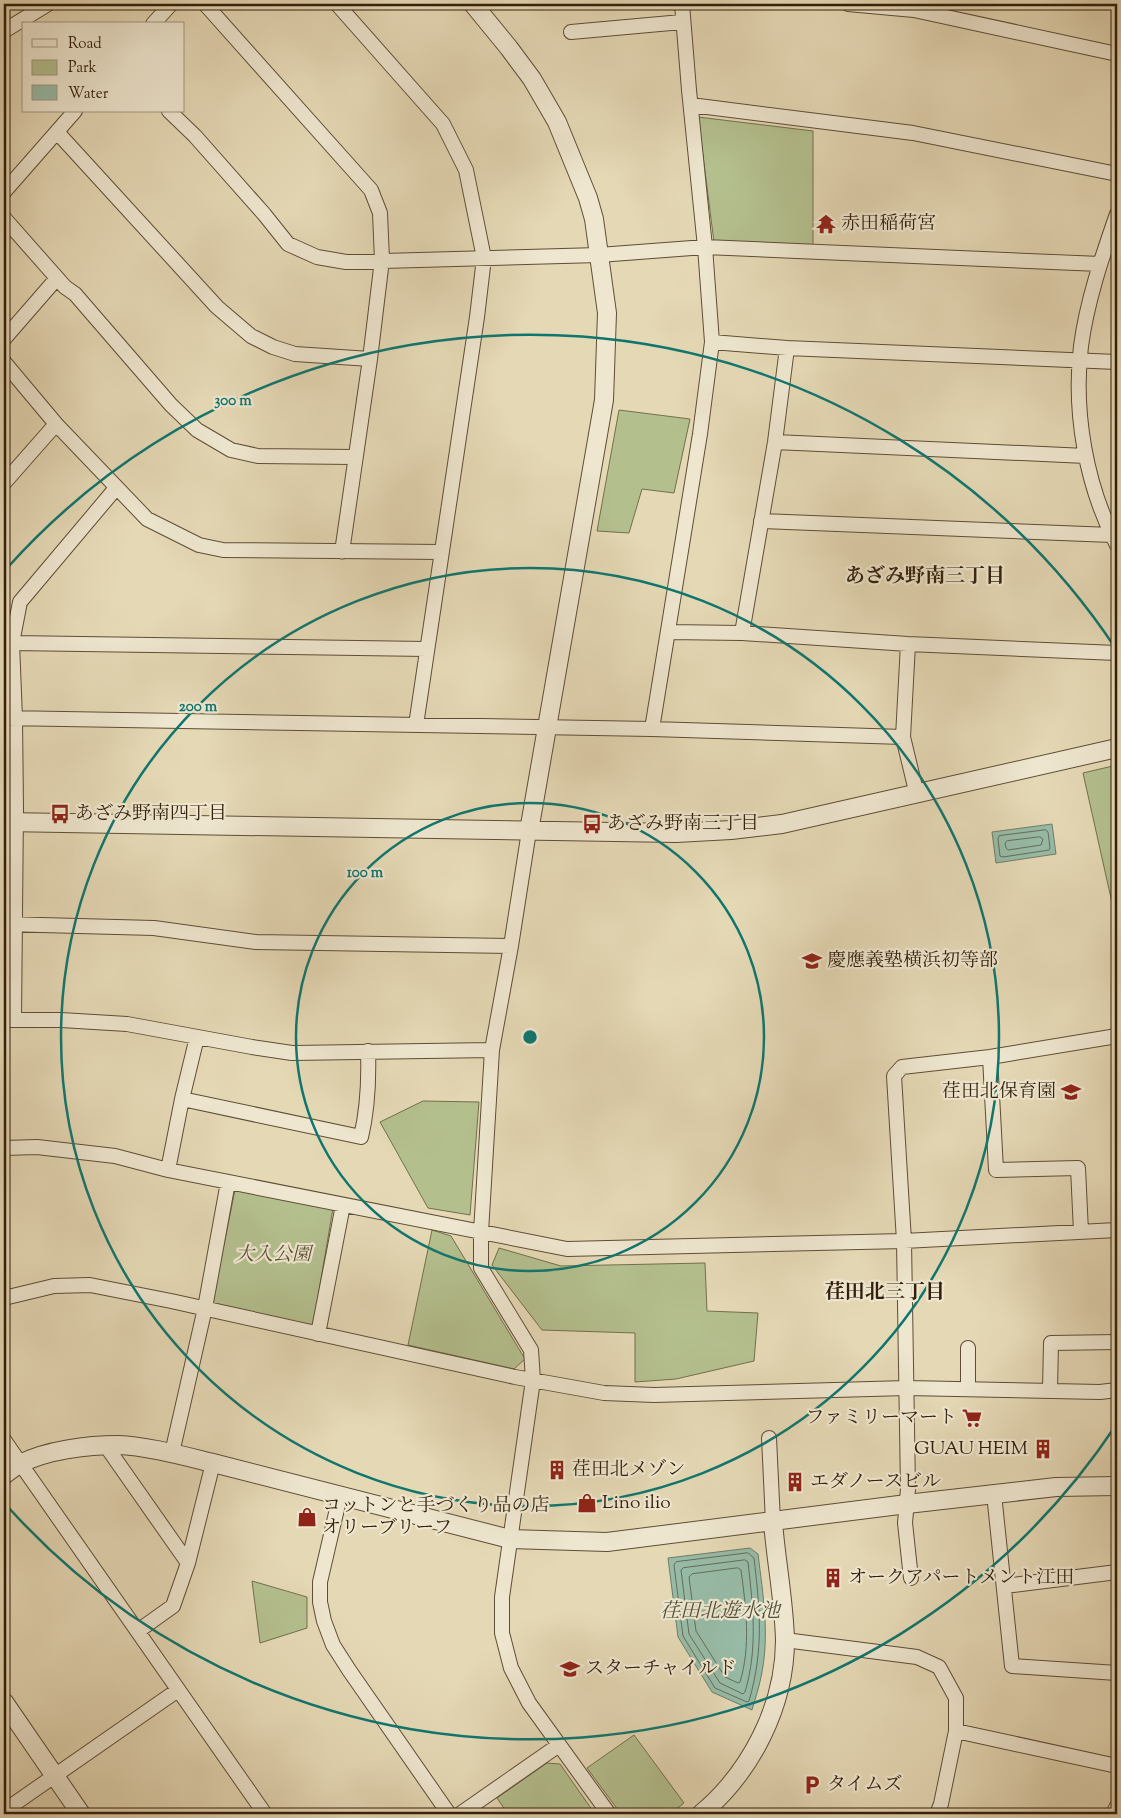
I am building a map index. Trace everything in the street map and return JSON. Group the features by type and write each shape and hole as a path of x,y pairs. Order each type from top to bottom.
{"street":[{"path":"4,31 48,4"},
{"path":"155,22 171,4"},
{"path":"206,4 371,190 380,213 382,260 370,359 354,457 342,552"},
{"path":"337,4 443,124 466,170 484,258 416,725"},
{"path":"473,4 510,48 532,79 557,122 588,198 594,219 607,313 604,400 492,1050 481,1232 481,1268 531,1350 534,1366 502,1598 502,1633 511,1668 529,1703 609,1814"},
{"path":"652,729 700,434 712,342 705,247 682,22 682,4"},
{"path":"848,4 914,10 1117,54"},
{"path":"572,32 682,22"},
{"path":"691,105 913,133 1117,174"},
{"path":"4,192 75,112"},
{"path":"170,112 201,143 288,244 317,258 346,262 599,255 705,247 1100,264"},
{"path":"57,132 217,307 251,336 273,347 296,354 370,359"},
{"path":"761,521 1115,540 1097,496 1086,456 1080,405 1080,359 1086,316 1100,264 1117,214"},
{"path":"4,218 65,287 75,294 171,405 197,430 231,450 258,456 354,457"},
{"path":"4,339 57,278"},
{"path":"712,342 786,348 1117,362"},
{"path":"742,633 775,442 786,348"},
{"path":"4,362 56,424 146,519 199,545 223,550 442,552"},
{"path":"4,483 56,424"},
{"path":"775,442 1086,456"},
{"path":"116,488 20,602 12,643 10,718 9,1020 61,1020 127,1024 292,1053 492,1050"},
{"path":"668,632 742,633 908,644 1117,653"},
{"path":"12,643 427,649"},
{"path":"908,644 903,737 917,795"},
{"path":"10,718 652,729 903,737"},
{"path":"10,822 676,833 731,830 782,824 917,795 1117,748"},
{"path":"9,924 154,928 256,942 511,946"},
{"path":"911,1578 905,1523 907,1504 907,1388 904,1241 894,1076 902,1067 990,1057 1117,1036"},
{"path":"168,1170 197,1037"},
{"path":"182,1099 361,1137 366,1116 369,1082 368,1051"},
{"path":"990,1057 996,1170 1078,1168 1082,1232"},
{"path":"4,1148 37,1147 115,1156 168,1170 567,1249 904,1241 1117,1230"},
{"path":"172,1453 204,1308 228,1182"},
{"path":"318,1334 343,1204"},
{"path":"4,1298 54,1286 90,1285 533,1380 604,1393 654,1395 907,1388 1117,1390"},
{"path":"1050,1390 1051,1343 1117,1342"},
{"path":"968,1348 968,1389"},
{"path":"702,1814 730,1786 744,1767 766,1726 779,1686 785,1640 773,1522 769,1438"},
{"path":"4,1440 265,1814"},
{"path":"4,1475 20,1464 46,1454 89,1446 118,1445 172,1453 213,1462 510,1539 607,1542 1056,1487 1117,1486"},
{"path":"106,1446 188,1563"},
{"path":"138,1630 173,1606 188,1563 213,1462"},
{"path":"994,1494 1012,1666 1117,1673"},
{"path":"340,1496 320,1582 320,1602 324,1621 333,1645 349,1670 449,1814"},
{"path":"1004,1586 1117,1572"},
{"path":"785,1640 917,1656 939,1667 956,1698 956,1731 941,1804 937,1814"},
{"path":"4,1812 178,1690"},
{"path":"4,1702 81,1814"},
{"path":"956,1731 1117,1766"},
{"path":"460,1814 559,1745"},
{"path":"1113,1814 1117,1806"}],"green space":[{"path":"698,117 813,131 813,245 714,242"},
{"path":"619,410 690,419 674,493 642,489 629,533 597,531"},
{"path":"1117,765 1117,925 1083,773"},
{"path":"423,1101 479,1102 470,1215 428,1208 380,1122"},
{"name":"大入公園","path":"235,1190 333,1208 313,1327 212,1304"},
{"path":"432,1230 451,1236 525,1359 514,1369 408,1345"},
{"path":"499,1248 561,1266 705,1263 707,1311 758,1313 754,1361 676,1379 635,1382 635,1333 542,1330 492,1265"},
{"path":"252,1581 307,1597 307,1628 260,1643"},
{"path":"634,1735 684,1803 670,1814 621,1814 587,1768"},
{"path":"547,1763 560,1764 595,1814 508,1814 497,1798"}],"water":[{"path":"1052,824 1056,854 996,863 992,832"},
{"name":"荏田北遊水池","path":"750,1548 758,1554 764,1600 765,1631 764,1662 752,1710 712,1692 678,1637 668,1558"}],"place":[{"name":"赤田稲荷宮","path":"826,224"},
{"name":"あざみ野南四丁目","path":"60,814"},
{"name":"あざみ野南三丁目","path":"592,824"},
{"name":"慶應義塾横浜初等部","path":"812,961"},
{"name":"荏田北保育園","path":"1071,1092"},
{"name":"ファミリーマート","path":"972,1418"},
{"name":"GUAU HEIM","path":"1043,1449"},
{"name":"荏田北メゾン","path":"557,1470"},
{"name":"エダノースビル","path":"795,1482"},
{"name":"Lino ilio","path":"587,1503"},
{"name":"コットンと手づくり品の店 オリーブリーフ","path":"307,1517"},
{"name":"オークアパートメント江田","path":"833,1578"},
{"name":"スターチャイルド","path":"570,1669"},
{"name":"タイムズ","path":"812,1785"}],"district":[{"name":"あざみ野南三丁目","path":"925,577"},
{"name":"荏田北三丁目","path":"885,1293"}]}
